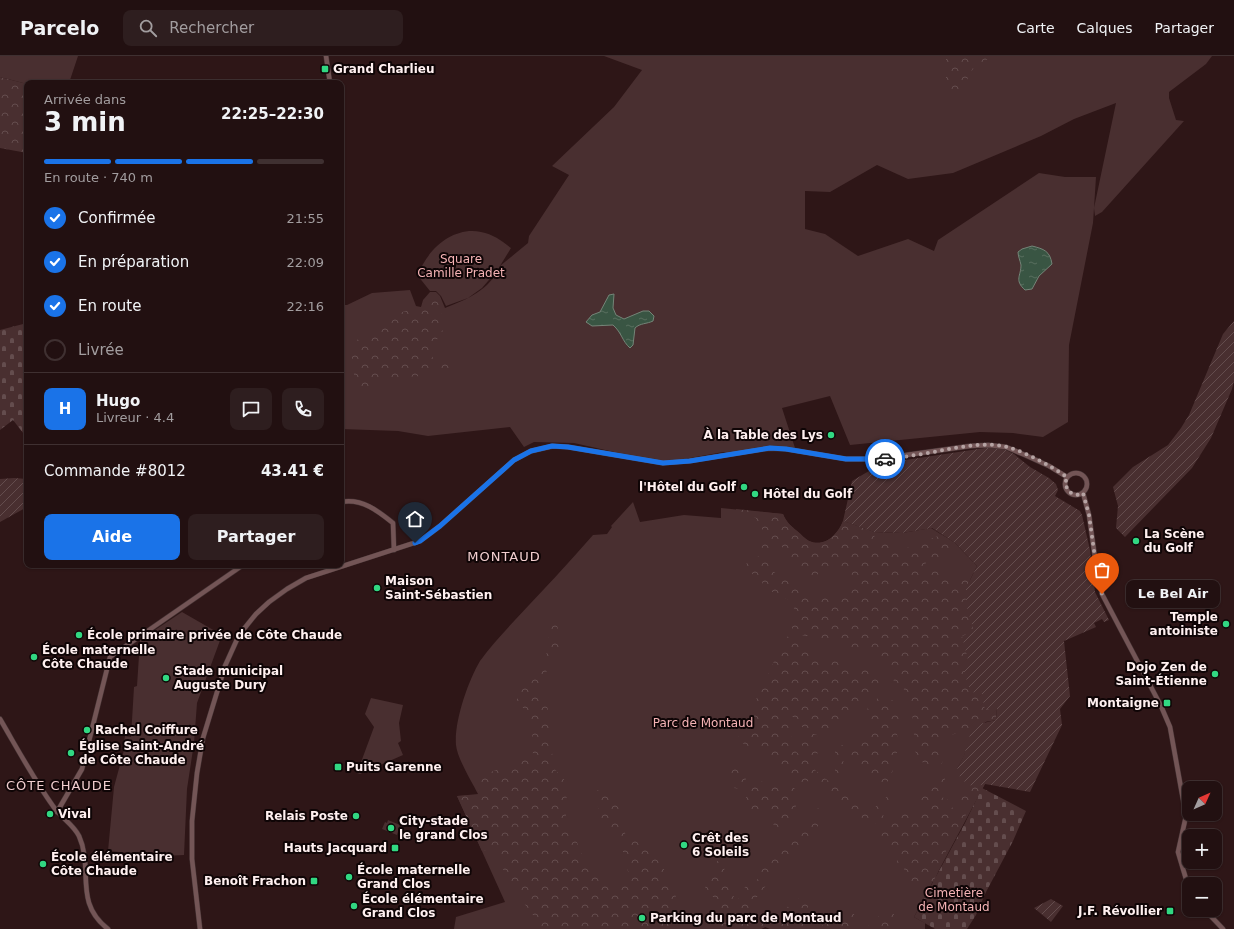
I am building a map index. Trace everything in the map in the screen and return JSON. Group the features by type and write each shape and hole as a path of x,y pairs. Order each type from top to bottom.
{"street":[{"path":"326,56 330,80"},
{"path":"344,566 420,541 454,514 514,460 531,451 552,446 568,447 663,463 690,461 770,448 786,449 846,459 878,460 970,446 988,445 1006,447 1049,466 1067,477"},
{"path":"1074,473 1084,476 1087,480 1086,490 1077,495 1069,492 1065,484 1067,477 1074,473"},
{"path":"1083,493 1089,515 1098,579 1102,594 1161,706 1170,727 1186,816 1178,852 1185,877"},
{"path":"344,502 355,501 365,504 393,523 394,550"},
{"path":"57,812 82,769 90,743 110,657 239,568"},
{"path":"200,929 193,866 192,821 197,773 203,738 225,666 240,635 256,614 269,602 286,589 306,578 337,568"},
{"path":"0,719 44,794 57,812 74,828 78,835 83,854 88,903 98,921 108,929"},
{"path":"1212,917 1223,929"}],"green space":[{"path":"0,56 78,56 70,80 24,80 24,83 0,77"},
{"name":"Square Camille Pradet","path":"604,56 1212,56 1206,64 1169,92 1169,98 1176,120 1184,121 1102,212 1095,216 1094,208 1093,223 1069,345 1068,422 1043,437 1013,433 980,432 850,445 830,396 782,408 796,451 723,452 663,463 574,443 534,442 524,447 510,427 428,436 398,431 344,429 344,305 372,293 410,290 416,306 421,307 423,300 430,292 436,292 440,296 445,308 468,298 446,306 441,296 436,291 430,291 418,276 427,257 442,242 451,236 471,231 489,234 511,248 500,266 528,243 529,236 569,175 552,166 614,107 642,70","holes":["1116,103 1094,208 1096,177 1065,177 1039,173 938,240 934,251 908,239 858,256 825,234 805,229 805,191 830,192 877,165 908,179 953,173 1041,136 1074,119","500,267 484,288 468,298 482,288"]},
{"path":"946,56 993,56 974,67 963,87 950,94 946,78"},
{"path":"0,77 24,83 24,152 0,148"},
{"path":"435,294 441,305 439,328 443,331 429,351 433,358 453,367 451,371 432,365 421,376 393,379 380,382 367,388 368,397 355,383 351,350 357,340 392,316 416,307 420,309 430,295"},
{"path":"1234,321 1234,381 1211,438 1192,468 1125,537 1116,528 1118,506 1113,487 1133,467 1168,445 1181,428 1189,415 1223,334"},
{"path":"24,324 24,434 13,420 0,430 0,330"},
{"path":"998,446 1014,454 1030,467 1049,478 1056,484 1058,490 1055,496 1080,511 1090,550 1095,592 1109,620 1104,622 1102,619 1094,623 1096,627 1064,641 1070,696 1060,709 1062,725 1030,792 985,784 977,786 968,785 960,777 957,769 964,755 972,728 975,725 996,720 997,707 985,710 981,690 971,693 962,666 969,664 962,636 974,632 966,604 966,588 977,566 955,543 932,528 902,533 874,532 843,521 852,481 869,471 899,461"},
{"path":"0,479 24,479 24,509 0,522"},
{"name":"Parc de Montaud","path":"633,502 640,522 684,515 721,518 721,508 783,514 787,522 809,541 815,543 825,541 834,535 838,531 843,521 874,532 902,533 931,528 955,543 977,566 966,588 997,707 968,744 957,769 985,784 914,917 925,923 925,929 770,929 765,927 761,929 454,929 456,917 505,902 457,796 478,794 462,763 456,745 457,725 463,702 475,669 492,645 593,535 607,534 612,527 611,526"},
{"path":"736,509 783,514 787,522 809,541 815,543 825,541 834,535 838,531 843,521 874,532 875,542 878,545 886,543 893,549 912,547 942,535 955,543 948,553 942,557 930,558 922,568 925,571 944,572 954,580 963,575 970,580 967,588 966,601 973,625 974,640 969,664 963,666 981,690 997,707 996,720 978,724 971,731 960,732 942,738 940,742 943,756 941,771 925,765 918,757 912,745 915,729 911,711 907,702 906,693 902,686 899,683 895,683 893,679 895,671 889,669 878,657 867,649 865,644 862,648 856,649 833,640 821,641 818,637 797,634 792,628 790,622 795,603 773,592 766,592 762,582 744,567 747,563 756,561 768,532 757,527 756,518 736,511","holes":["774,543 779,544 787,552 798,568 807,575 810,576 846,569 854,577 851,590 846,595 806,595 798,586 778,576 769,566 769,552"]},
{"path":"182,612 222,635 197,703 194,743 187,789 184,855 163,856 108,851 114,787 124,750 125,736 131,737 134,687 137,686 140,640"},
{"path":"551,616 556,617 560,643 566,642 568,646 562,652 556,652 536,693 547,705 551,726 549,743 554,760 552,766 567,783 566,816 581,852 593,874 610,888 626,885 629,873 623,863 623,848 621,840 612,840 613,834 602,824 594,790 601,791 611,799 619,808 619,815 629,845 631,843 632,831 636,831 650,854 657,856 670,881 677,899 677,917 674,925 680,929 542,929 506,879 501,862 492,849 482,851 457,796 478,795 481,776 533,755 533,740 529,718 522,706 516,701 523,687 544,662 547,652 550,626 552,623"},
{"path":"786,636 796,641 809,654 849,665 866,666 875,671 881,678 878,684 831,729 826,730 819,727 811,729 802,727 796,719 791,716 791,735 797,753 802,751 802,744 799,738 807,734 817,735 818,749 814,763 815,770 832,784 836,778 852,799 872,810 890,794 893,798 880,813 888,819 900,817 899,813 906,806 911,810 919,812 921,810 921,799 935,786 939,778 943,777 945,780 941,797 947,799 957,815 960,814 964,784 977,786 985,784 950,841 934,882 911,883 904,869 899,867 897,864 894,853 881,836 884,830 880,825 855,815 821,792 822,788 820,786 808,781 804,783 799,781 783,766 737,740"},
{"path":"882,694 886,695 892,700 900,717 895,726 898,745 896,759 890,779 887,782 882,783 875,779 871,779 864,770 856,768 849,756 845,757 843,760 844,764 839,774 835,773 835,742 837,739 842,745 847,747 867,736 870,727 866,715 868,707"},
{"path":"371,698 403,705 399,723 401,741 398,743 403,755 360,774 357,773 374,727 365,714"},
{"path":"732,765 742,767 749,774 740,789 734,788 731,782"},
{"path":"757,779 768,785 789,785 797,790 798,796 794,812 779,829 774,826 772,819 774,813 762,812 758,809 754,811 747,804 746,795 748,790"},
{"name":"Cimetière de Montaud","path":"982,788 1026,811 1013,841 986,892 976,915 967,929 935,929 914,917 965,823"},
{"path":"823,805 818,826 788,857 754,901 764,911 766,918 765,927 761,929 709,929 717,904 705,888 716,861 725,862 724,873 730,882 731,891 736,901 745,887 758,879 761,869 775,851 784,847 810,821 817,809"},
{"name":"City-stade le grand Clos","path":"388,820 400,825 397,835 382,829 385,822 387,823"},
{"path":"810,895 806,925 804,929 770,929 792,903 797,899"},
{"path":"1051,899 1063,906 1051,922 1034,908"},
{"path":"847,908 851,909 856,918 859,919 857,926 860,928 868,926 874,922 881,909 892,911 898,922 897,929 819,929 835,912"}],"water":[{"path":"1032,246 1046,251 1050,256 1052,264 1039,276 1032,289 1025,290 1019,281 1021,265 1018,252"},
{"path":"614,294 613,308 616,315 624,319 643,311 649,311 654,316 653,321 639,325 635,328 633,345 630,348 613,325 592,326 586,322 592,315 600,312 609,295"}],"way so far":[{"path":"885,459 970,446 988,445 1006,447 1058,471 1067,477 1065,484 1069,492 1077,495 1083,493 1089,515 1098,579 1102,594"}],"place":[{"name":"Grand Charlieu","path":"325,69"},
{"name":"À la Table des Lys","path":"831,435"},
{"name":"l'Hôtel du Golf","path":"744,487"},
{"name":"Hôtel du Golf","path":"755,494"},
{"name":"La Scène du Golf","path":"1136,541"},
{"name":"Maison Saint-Sébastien","path":"377,588"},
{"name":"Le Bel Air","path":"1102,594"},
{"name":"Temple antoiniste","path":"1226,624"},
{"name":"École primaire privée de Côte Chaude","path":"79,635"},
{"name":"École maternelle Côte Chaude","path":"34,657"},
{"name":"Dojo Zen de Saint-Étienne","path":"1215,674"},
{"name":"Stade municipal Auguste Dury","path":"166,678"},
{"name":"Montaigne","path":"1167,703"},
{"name":"Rachel Coiffure","path":"87,730"},
{"name":"Église Saint-André de Côte Chaude","path":"71,753"},
{"name":"Puits Garenne","path":"338,767"},
{"name":"Vival","path":"50,814"},
{"name":"Relais Poste","path":"356,816"},
{"name":"City-stade le grand Clos","path":"391,828"},
{"name":"Crêt des 6 Soleils","path":"684,845"},
{"name":"Hauts Jacquard","path":"395,848"},
{"name":"École élémentaire Côte Chaude","path":"43,864"},
{"name":"École maternelle Grand Clos","path":"349,877"},
{"name":"Benoît Frachon","path":"314,881"},
{"name":"École élémentaire Grand Clos","path":"354,906"},
{"name":"J.F. Révollier","path":"1170,911"},
{"name":"Parking du parc de Montaud","path":"642,918"}],"district":[{"name":"MONTAUD","path":"504,556"},
{"name":"CÔTE CHAUDE","path":"59,785"}],"route":[{"path":"415,543 440,526 514,460 531,451 552,446 568,447 663,463 690,461 770,448 786,449 846,459 885,459"}]}
